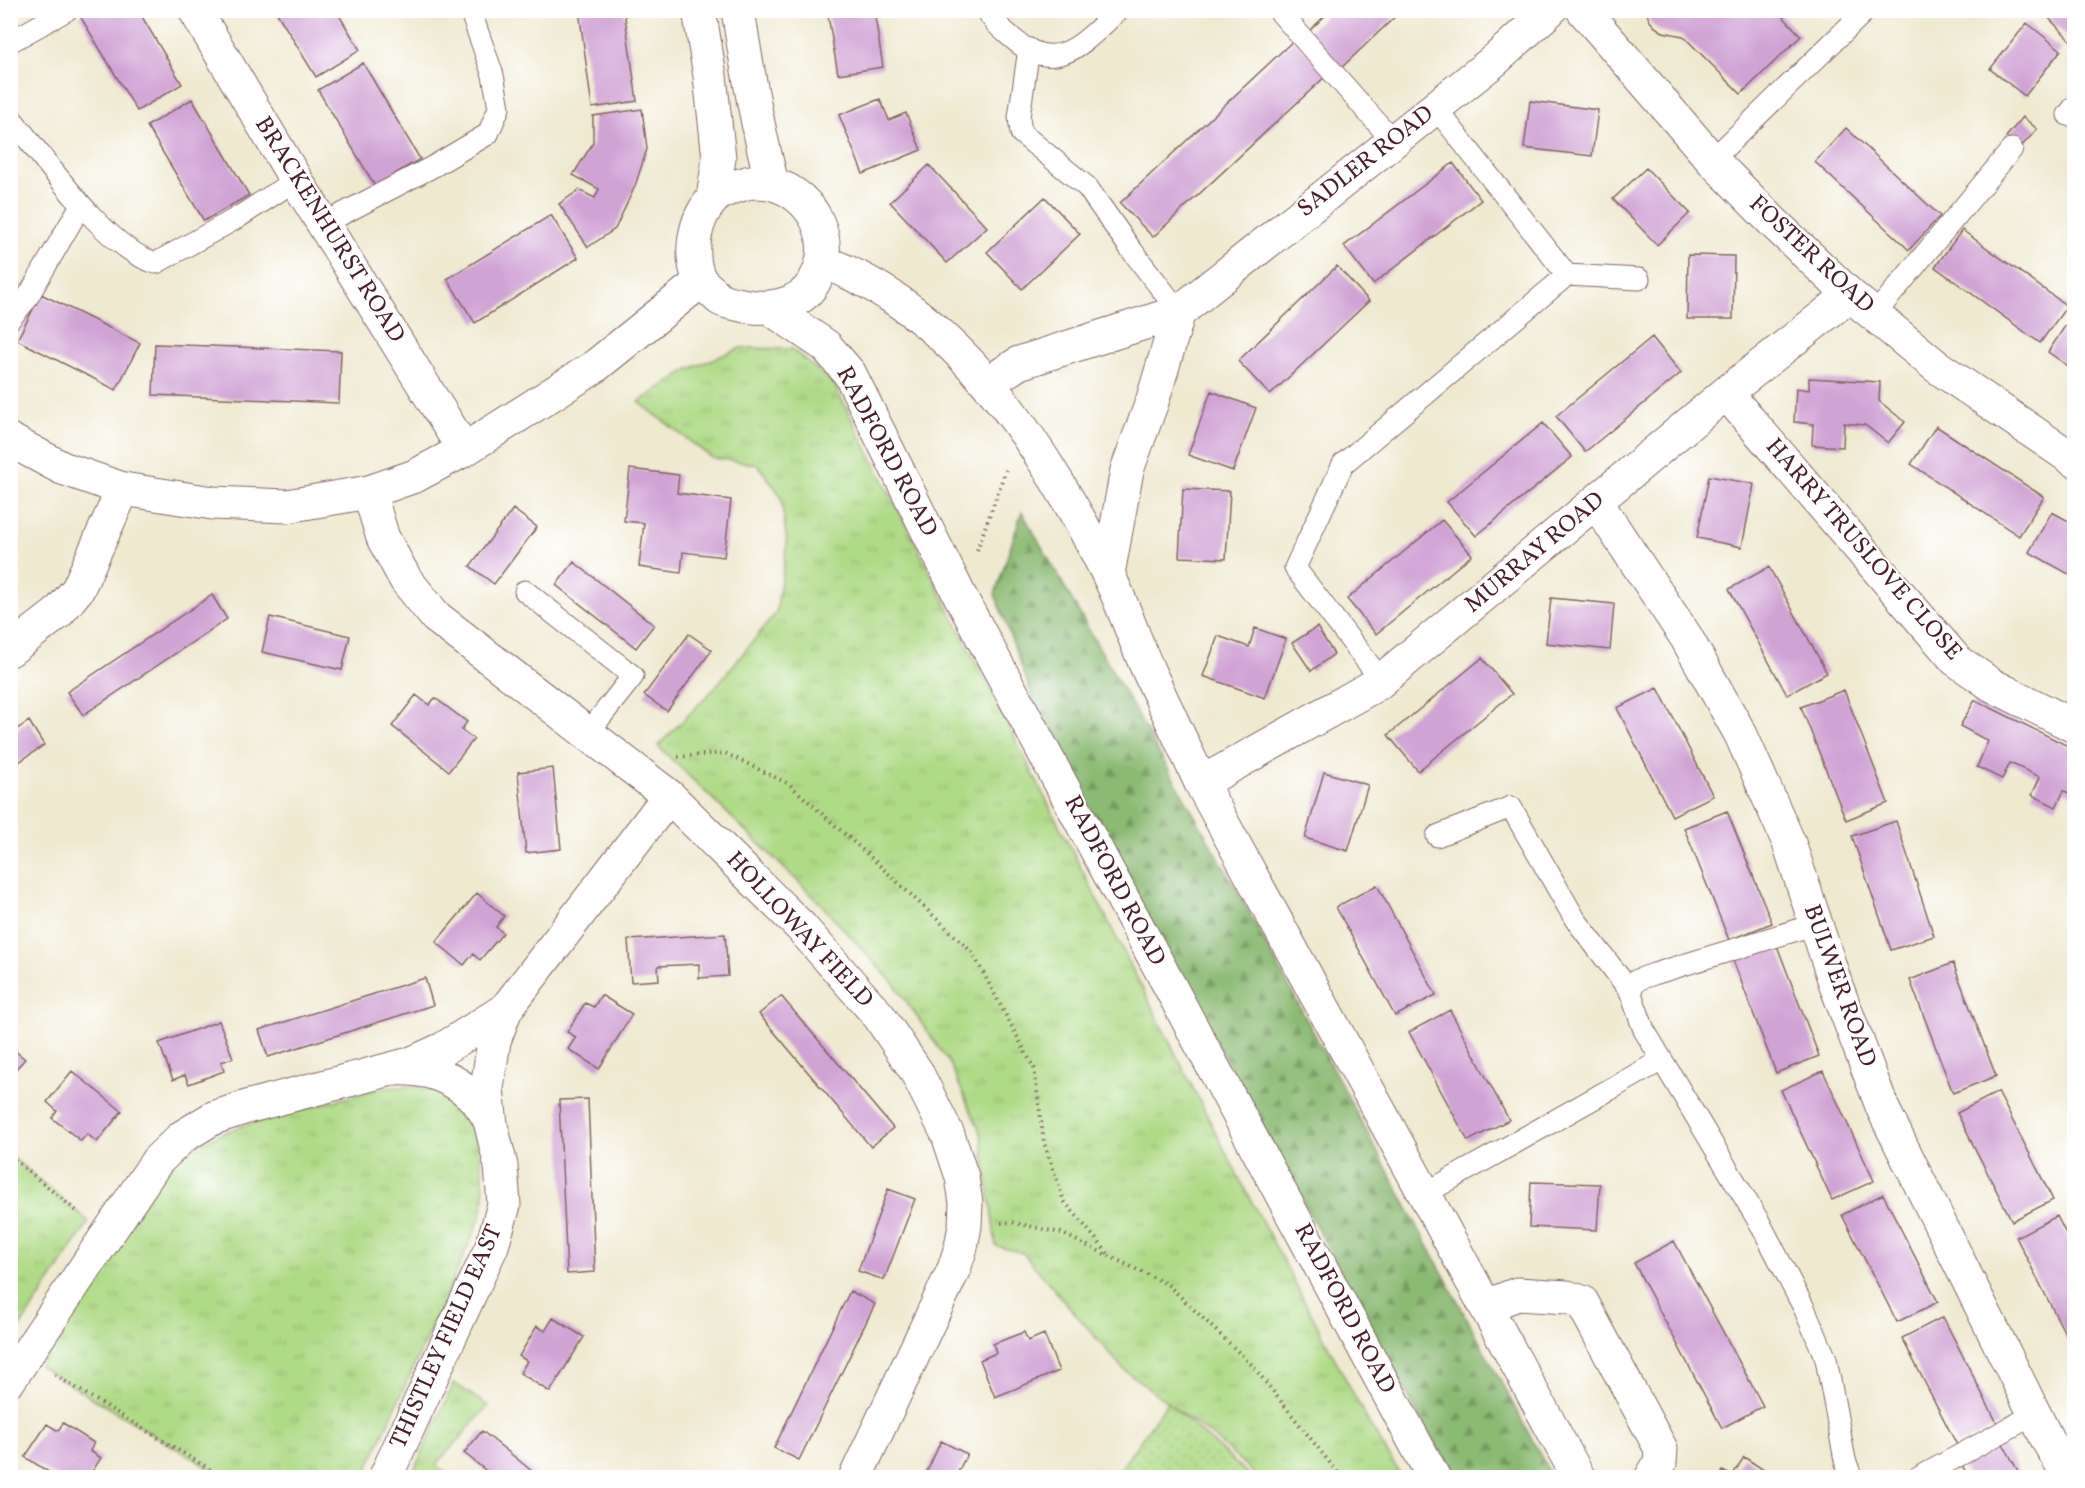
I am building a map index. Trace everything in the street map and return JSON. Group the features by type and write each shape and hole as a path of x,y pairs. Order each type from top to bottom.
{"street":[{"name":"BRACKENHURST ROAD","path":"195,10 296,180 325,223 464,450"},
{"path":"699,10 710,76 719,158 713,199 697,226 693,255 701,281 721,300 770,309 794,300 809,290 823,262 823,232 812,211 791,193 772,183 750,182 731,187 713,199"},
{"path":"738,10 761,141 772,183"},
{"name":"SADLER ROAD","path":"988,383 1019,363 1179,312 1495,60 1550,10"},
{"name":"FOSTER ROAD","path":"1583,10 1712,160 1775,224 1862,305 1936,366 2074,460"},
{"path":"823,262 847,271 881,289 935,330 988,383 1022,427 1079,520 1108,574 1149,672 1201,783 1580,1478"},
{"path":"10,440 62,468 123,489 213,503 287,506 369,492 415,476 464,450 593,368 701,281"},
{"name":"MURRAY ROAD","path":"1201,783 1381,680 1726,393 1862,305"},
{"name":"RADFORD ROAD","path":"770,309 826,346 850,374 960,596 1434,1478"},
{"path":"1108,574 1127,470 1152,402 1179,312"},
{"name":"HARRY TRUSLOVE CLOSE","path":"1726,393 1956,660 1992,685 2074,726"},
{"path":"10,650 58,613 78,589 123,489"},
{"name":"HOLLOWAY FIELD","path":"369,492 383,538 406,580 436,617 669,796 801,927 879,1016 916,1071 948,1135 962,1177 966,1203 961,1247 954,1269 855,1478"},
{"name":"BULWER ROAD","path":"1596,502 1686,637 1741,735 1789,843 1837,988 1883,1109 2035,1414 2070,1478"},
{"path":"18,1368 157,1161 182,1137 213,1118 250,1106 410,1064 443,1049 506,1009 669,796"},
{"name":"THISTLEY FIELD EAST","path":"385,1478 492,1245 504,1205 501,1166 491,1125 487,1088 494,1041 506,1009"},
{"name":"THISTLEY FIELD EAST","path":"392,1069 413,1068 429,1071 454,1082 484,1107 491,1125"},
{"path":"1487,1306 1517,1294 1567,1297 1582,1302 1661,1449 1660,1463 1651,1478"}],"lane":[{"path":"10,42 67,10"},
{"path":"325,223 434,166 488,134 499,108 493,75 470,10"},
{"path":"987,10 992,21 1020,45 1043,55 1064,55 1077,47 1119,10"},
{"path":"1278,10 1394,141"},
{"path":"1712,160 1865,11"},
{"path":"1029,49 1019,117 1021,133 1087,187 1179,312"},
{"path":"1435,107 1567,275"},
{"path":"10,117 81,205 128,250 143,259 156,263 228,223 296,180"},
{"path":"1862,305 2012,149"},
{"path":"10,319 26,300 81,205"},
{"path":"1381,680 1295,568 1343,464 1567,275 1639,279"},
{"path":"525,591 633,675 588,733"},
{"path":"1437,836 1511,807 1575,919 1630,991 1644,1030 1761,1225 1805,1310 1826,1359 1845,1460 1852,1478"},
{"path":"1630,991 1637,980 1816,924"},
{"path":"1426,1193 1662,1060"},
{"path":"1918,1478 2035,1414"}],"path":[{"path":"960,596 1022,427"},
{"path":"625,762 725,753 789,784 972,952 1035,1068 1044,1143 1064,1201 1110,1256"},
{"path":"10,1156 89,1222 108,1234"},
{"path":"965,1226 1011,1222 1061,1233 1167,1284 1244,1357 1342,1478"},
{"path":"18,1368 224,1478"}],"green space":[{"path":"740,348 792,349 834,384 1238,1176 1370,1425 1402,1477 1258,1477 1212,1436 1123,1369 1023,1253 996,1246 981,1134 950,1064 895,985 818,901 658,746 713,690 776,613 787,544 781,496 757,464 712,458 639,402 687,370"},
{"path":"1022,512 1237,890 1552,1477 1457,1477 1426,1429 1038,712 995,594"},
{"path":"409,1086 432,1090 442,1095 452,1101 467,1119 480,1155 484,1202 473,1235 364,1477 224,1477 39,1366 164,1172 187,1152 215,1136 242,1126 382,1088"},
{"path":"11,1156 89,1222 11,1341"},
{"path":"454,1383 488,1406 436,1465 450,1477 411,1477"},
{"path":"1167,1402 1251,1477 1115,1477"}],"building":[{"path":"89,10 138,10 182,84 137,111 80,16"},
{"path":"275,10 336,10 360,50 316,77"},
{"path":"579,10 624,10 637,101 592,108"},
{"path":"827,10 874,10 883,67 838,74"},
{"path":"1331,10 1402,10 1339,70 1305,35"},
{"path":"1646,10 1777,10 1801,36 1741,94 1683,36 1663,32 1655,27 1649,20"},
{"path":"2041,10 2074,10 2074,44"},
{"path":"2027,23 2061,50 2025,96 1990,69"},
{"path":"1295,39 1328,74 1153,237 1120,203"},
{"path":"363,63 420,159 375,186 318,90"},
{"path":"192,99 249,195 204,221 147,126"},
{"path":"880,99 889,120 906,113 921,150 863,174 839,115"},
{"path":"1530,101 1598,110 1592,156 1524,148"},
{"path":"642,109 647,149 635,186 615,229 588,247 559,204 579,190 595,198 599,189 573,175 593,143 593,116"},
{"path":"2023,117 2037,129 2020,148 2006,137"},
{"path":"1846,128 1940,216 1909,250 1815,162"},
{"path":"1453,163 1481,200 1373,284 1344,246"},
{"path":"929,165 987,227 947,263 890,202"},
{"path":"1646,168 1690,213 1657,245 1613,199"},
{"path":"1045,197 1080,234 1022,289 987,252"},
{"path":"551,215 578,258 475,323 447,279"},
{"path":"1962,230 2067,306 2040,343 1935,267"},
{"path":"1688,255 1734,256 1733,319 1687,319"},
{"path":"1337,266 1369,301 1270,395 1238,361"},
{"path":"10,278 19,284 10,295"},
{"path":"41,294 140,343 116,390 17,340"},
{"path":"2074,315 2074,370 2048,352"},
{"path":"1652,337 1681,373 1585,452 1556,416"},
{"path":"155,344 341,351 339,403 153,395"},
{"path":"1809,378 1880,382 1879,401 1905,422 1888,443 1865,425 1844,423 1843,447 1812,445 1813,424 1794,422 1796,388 1809,390"},
{"path":"1211,391 1256,408 1233,471 1188,455"},
{"path":"1543,423 1572,457 1476,536 1447,502"},
{"path":"1936,426 2044,497 2019,536 1911,464"},
{"path":"630,469 679,475 677,493 731,500 724,557 683,552 681,573 639,567 644,523 624,521"},
{"path":"1709,476 1754,484 1742,547 1697,538"},
{"path":"1183,489 1230,491 1226,559 1179,557"},
{"path":"513,509 537,527 494,584 470,566"},
{"path":"2052,512 2074,524 2074,577 2029,552"},
{"path":"1442,520 1472,555 1376,634 1347,599"},
{"path":"574,562 654,625 636,648 556,585"},
{"path":"1769,567 1827,673 1787,695 1729,589"},
{"path":"212,595 227,619 83,715 67,692"},
{"path":"1551,598 1614,604 1610,650 1546,643"},
{"path":"270,617 350,636 342,670 262,652"},
{"path":"1317,627 1334,654 1311,671 1292,643"},
{"path":"1255,628 1286,639 1265,698 1203,676 1218,636 1249,647"},
{"path":"689,634 712,650 667,711 644,695"},
{"path":"1482,658 1512,694 1418,771 1388,735"},
{"path":"1658,688 1713,796 1672,816 1617,708"},
{"path":"1844,690 1888,803 1846,820 1801,707"},
{"path":"416,695 429,705 435,698 467,722 461,730 474,739 449,771 392,726"},
{"path":"1975,700 2074,749 2074,795 2064,791 2056,807 2032,795 2040,777 2010,763 2002,779 1977,767 1988,741 1960,726"},
{"path":"29,721 44,745 10,768 10,734"},
{"path":"553,768 561,849 526,853 518,772"},
{"path":"1324,772 1368,785 1348,851 1305,838"},
{"path":"1727,811 1772,923 1729,940 1684,828"},
{"path":"1896,821 1934,936 1891,950 1852,836"},
{"path":"1377,885 1436,995 1395,1016 1336,907"},
{"path":"477,893 504,916 496,927 503,933 480,960 473,954 464,965 436,942"},
{"path":"725,934 728,976 699,978 699,964 658,966 659,980 631,982 628,940"},
{"path":"1776,943 1819,1056 1776,1073 1733,960"},
{"path":"1953,963 1996,1076 1953,1093 1910,980"},
{"path":"425,978 433,1005 268,1057 259,1030"},
{"path":"601,995 632,1014 599,1069 568,1049 576,1037 567,1032 585,1003 594,1007"},
{"path":"781,996 893,1128 871,1147 759,1014"},
{"path":"1450,1010 1509,1120 1468,1141 1409,1032"},
{"path":"219,1021 233,1058 221,1062 224,1071 189,1084 185,1075 173,1080 159,1043"},
{"path":"10,1047 25,1059 10,1075"},
{"path":"72,1071 122,1111 97,1142 87,1134 81,1141 52,1118 57,1111 47,1102"},
{"path":"1823,1071 1874,1181 1832,1200 1781,1090"},
{"path":"1998,1092 2053,1200 2012,1221 1957,1113"},
{"path":"588,1099 595,1272 567,1274 559,1100"},
{"path":"1531,1182 1600,1184 1597,1230 1529,1227"},
{"path":"888,1189 915,1199 884,1280 858,1271"},
{"path":"1883,1194 1938,1302 1897,1322 1842,1215"},
{"path":"2057,1216 2074,1250 2074,1343 2071,1345 2016,1237"},
{"path":"1674,1241 1763,1406 1722,1428 1634,1263"},
{"path":"850,1291 875,1304 799,1460 774,1448"},
{"path":"1943,1317 1998,1425 1957,1445 1902,1338"},
{"path":"553,1318 584,1337 550,1392 520,1373 527,1361 519,1356 537,1326 545,1331"},
{"path":"1024,1332 1028,1341 1044,1334 1059,1371 995,1397 980,1360 996,1353 993,1344"},
{"path":"63,1423 94,1443 90,1451 101,1458 88,1478 58,1478 25,1457 47,1424 58,1431"},
{"path":"482,1431 540,1478 495,1478 464,1453"},
{"path":"941,1441 967,1454 955,1478 924,1478"},
{"path":"2002,1442 2022,1478 1969,1478 1962,1465"},
{"path":"1744,1457 1776,1478 1719,1478 1723,1471 1732,1476"}]}
